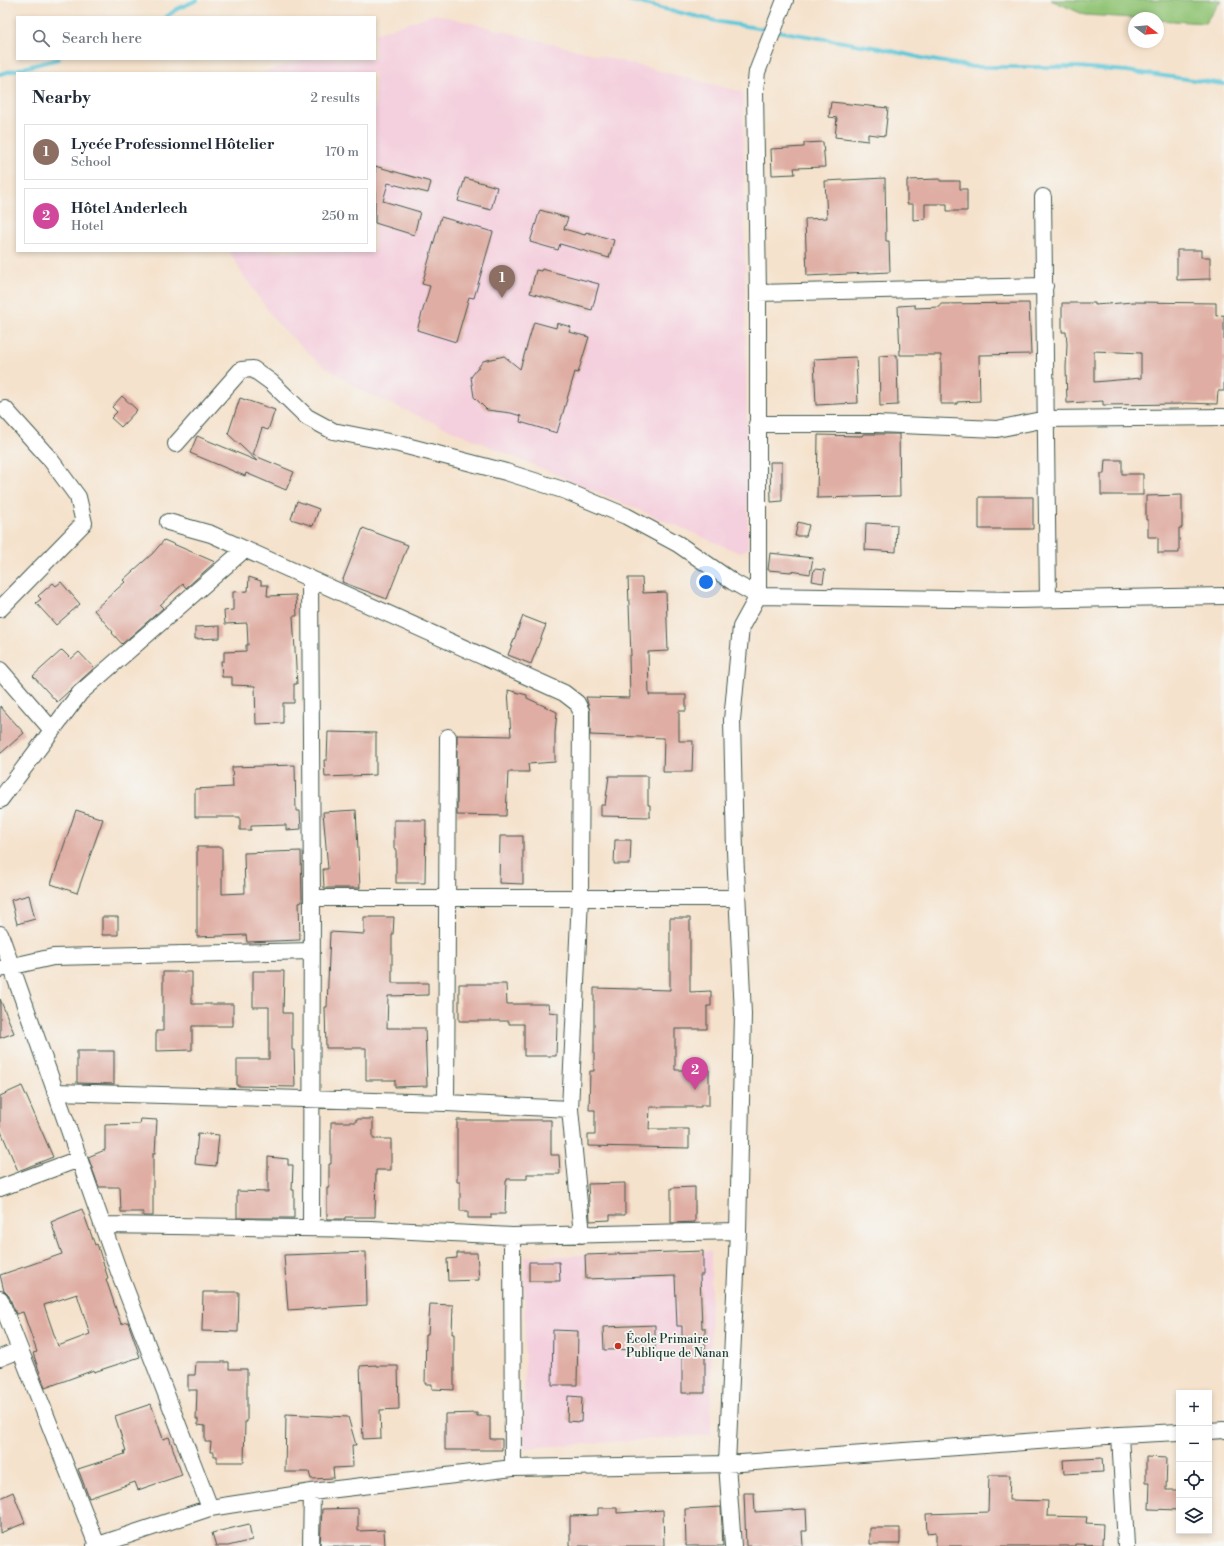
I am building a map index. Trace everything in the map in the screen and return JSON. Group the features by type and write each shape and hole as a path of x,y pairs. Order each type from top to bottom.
{"street":[{"path":"733,1546 727,1464 738,1231 743,1014 735,851 732,720 741,627 758,596 758,293 755,90 757,72 785,0"},
{"path":"1043,197 1048,599"},
{"path":"758,293 1044,286"},
{"path":"176,444 241,370 253,369 271,382 306,417 333,431 413,448 506,472 566,491 626,516 678,544 733,582 758,596 1048,599 1224,596"},
{"path":"0,609 84,523 78,498 50,459 5,409"},
{"path":"757,424 878,424 997,429 1046,420 1224,417"},
{"path":"168,522 211,534 245,549 564,693 577,703 581,711 580,898 570,1109 582,1235"},
{"path":"0,800 80,693 245,549"},
{"path":"310,579 312,898 311,1228"},
{"path":"0,670 52,730"},
{"path":"446,1103 448,737"},
{"path":"312,898 737,898"},
{"path":"0,934 5,967 55,1092 119,1272 210,1508"},
{"path":"5,967 53,957 312,951"},
{"path":"55,1092 446,1103 570,1109"},
{"path":"0,1188 79,1159"},
{"path":"102,1225 371,1229 512,1236 738,1231"},
{"path":"512,1236 513,1468"},
{"path":"0,1299 96,1546 210,1508 312,1492 513,1468 727,1464 1176,1432"},
{"path":"0,1358 20,1350"},
{"path":"1212,1431 1224,1430"},
{"path":"1120,1435 1126,1546"},
{"path":"311,1546 312,1492"}],"shaded area":[{"path":"435,14 743,92 748,548 740,553 364,392 318,362 276,322 243,275 230,252 376,252 376,72 265,72 300,60 376,60 376,34"},
{"name":"École Primaire Publique de Nanan","path":"711,1251 711,1435 524,1448 525,1257"}],"green space":[{"path":"1051,0 1221,0 1205,23 1164,20 1164,12 1128,12 1128,18 1085,15"}],"building":[{"path":"831,102 888,108 885,136 868,134 868,141 835,137 837,118 829,117"},
{"path":"823,142 825,167 794,168 795,174 772,175 771,149 804,147 804,143"},
{"path":"376,166 431,182 428,193 388,183 383,201 420,212 414,235 376,223"},
{"path":"465,178 497,187 491,210 458,201"},
{"path":"885,178 886,241 889,241 890,272 807,276 805,219 827,218 825,181"},
{"path":"940,179 940,181 960,181 960,189 967,189 967,211 947,211 947,204 925,204 925,219 913,220 913,204 907,204 907,180"},
{"path":"540,210 568,218 564,229 585,235 586,232 614,240 609,258 560,244 558,250 530,242"},
{"path":"441,217 493,232 474,298 469,297 456,342 417,330 430,286 422,284"},
{"path":"1177,250 1201,250 1201,257 1210,257 1210,279 1177,280"},
{"path":"542,269 599,284 592,310 530,293 536,270 541,271"},
{"path":"1133,302 1216,303 1216,316 1224,315 1224,391 1218,391 1217,404 1183,403 1103,405 1103,401 1067,403 1067,344 1066,332 1062,332 1062,303 1095,303 1095,305","holes":["1094,351 1141,353 1141,378 1094,382"]},
{"path":"1029,303 1031,354 979,355 980,401 957,402 957,404 941,404 941,355 900,355 898,306 915,305 915,308 940,307 940,304"},
{"path":"534,322 556,328 557,323 571,327 569,332 589,337 578,373 575,372 557,433 520,422 521,416 511,413 487,410 474,397 471,377 483,361 504,356 520,369"},
{"path":"897,355 898,405 880,406 879,356"},
{"path":"856,357 858,403 816,405 814,359"},
{"path":"122,396 137,410 121,427 111,418 117,412 112,407"},
{"path":"240,398 275,410 268,430 262,428 253,455 294,472 286,490 246,473 245,476 190,453 197,436 257,461 228,434"},
{"path":"863,434 899,434 900,496 817,498 818,435 862,436"},
{"path":"1105,460 1122,460 1122,474 1143,474 1143,495 1101,495 1101,474 1104,474"},
{"path":"770,462 782,462 782,501 771,502"},
{"path":"1182,495 1182,528 1179,528 1179,553 1158,553 1158,537 1148,537 1146,496"},
{"path":"979,497 1033,497 1033,529 979,529"},
{"path":"297,501 319,509 313,526 291,519"},
{"path":"798,522 809,525 806,536 795,536"},
{"path":"866,523 897,525 896,552 865,550"},
{"path":"363,528 408,545 387,599 342,582"},
{"path":"164,540 215,562 186,588 183,584 160,605 163,608 122,644 94,610 125,582 123,580 153,553"},
{"path":"770,553 813,558 810,574 768,570"},
{"path":"814,569 825,570 823,583 812,581"},
{"path":"249,577 261,581 261,585 268,585 267,596 296,595 297,616 293,616 297,684 294,684 294,703 283,703 283,723 256,724 255,686 232,685 232,677 222,677 221,661 224,661 224,652 246,651 246,645 248,645 247,623 225,624 224,611 233,610 233,592 248,591"},
{"path":"628,578 642,578 643,593 666,592 668,651 648,652 649,695 686,695 686,711 679,711 679,741 693,741 692,772 663,772 664,738 590,735 590,711 586,697 630,698 629,656 631,656"},
{"path":"61,582 80,604 56,625 36,603 41,599 38,596 53,583 56,586"},
{"path":"523,616 546,625 531,664 508,655"},
{"path":"220,626 220,638 195,639 195,627"},
{"path":"62,650 71,659 79,652 94,668 57,702 33,676"},
{"path":"508,690 527,695 527,698 557,712 555,762 528,764 529,772 508,772 506,816 457,815 457,735 511,736"},
{"path":"0,706 24,733 0,754"},
{"path":"328,732 376,733 376,775 325,777 324,760 327,760"},
{"path":"295,765 296,811 300,811 301,829 286,830 286,825 251,826 251,830 240,830 240,817 195,817 195,789 233,787 232,767"},
{"path":"609,776 648,776 648,805 650,805 650,817 601,816 601,805 605,805"},
{"path":"76,810 103,819 77,893 51,884"},
{"path":"356,810 360,888 324,888 323,869 328,869 323,812"},
{"path":"394,820 426,820 425,883 396,883"},
{"path":"500,836 523,836 523,884 499,883"},
{"path":"615,840 631,840 630,864 614,864"},
{"path":"197,847 222,847 222,894 245,893 244,853 301,851 302,902 299,903 300,940 247,942 246,935 197,937"},
{"path":"29,895 35,919 17,924 11,900"},
{"path":"102,917 118,917 118,935 102,935"},
{"path":"364,917 394,917 392,935 392,983 428,983 428,995 388,996 387,1028 425,1028 427,1086 395,1087 395,1080 366,1080 366,1048 326,1048 325,1007 327,1007 330,932 364,934"},
{"path":"670,918 690,918 690,992 711,991 711,1006 707,1006 707,1029 675,1029 675,1070 709,1070 709,1105 701,1105 701,1107 650,1107 649,1129 689,1129 689,1148 588,1146 588,1135 595,1135 595,1110 589,1110 590,1071 594,1071 594,988 670,990"},
{"path":"253,971 284,971 283,1013 292,1013 292,1050 294,1050 295,1087 237,1086 237,1059 269,1059 269,1007 253,1007"},
{"path":"163,972 192,972 192,1004 233,1004 233,1026 192,1026 192,1050 156,1051 156,1031 163,1031"},
{"path":"459,984 506,984 507,1004 548,1004 549,1012 558,1013 556,1056 524,1056 524,1024 509,1024 509,1021 459,1021"},
{"path":"0,999 14,1033 0,1038"},
{"path":"77,1051 114,1051 114,1084 77,1083"},
{"path":"22,1086 53,1157 18,1171 0,1129 0,1096"},
{"path":"141,1119 157,1120 155,1153 153,1153 153,1216 143,1216 143,1212 121,1212 120,1187 99,1187 88,1157 105,1150 105,1125 140,1124"},
{"path":"356,1119 373,1119 373,1139 391,1139 391,1170 376,1170 375,1217 345,1217 345,1219 327,1219 327,1188 329,1188 329,1164 331,1164 331,1122 356,1122"},
{"path":"457,1120 551,1120 551,1155 559,1155 560,1174 527,1174 527,1179 507,1179 505,1214 491,1214 491,1218 468,1218 468,1211 460,1211 460,1182 457,1182"},
{"path":"198,1133 219,1135 216,1166 195,1164"},
{"path":"268,1157 288,1159 288,1165 293,1165 292,1190 294,1190 294,1218 237,1218 237,1191 268,1192"},
{"path":"625,1183 625,1215 610,1215 610,1220 590,1221 588,1184"},
{"path":"695,1187 695,1222 671,1223 671,1188"},
{"path":"82,1209 95,1245 97,1244 108,1278 106,1279 121,1324 128,1322 140,1357 94,1372 94,1370 45,1388 33,1353 37,1352 23,1312 16,1314 9,1296 4,1291 0,1275 62,1254 51,1222","holes":["77,1294 90,1334 58,1346 44,1305"]},
{"path":"703,1251 703,1275 700,1275 702,1328 705,1328 705,1393 682,1393 682,1326 677,1326 675,1276 586,1279 585,1255"},
{"path":"366,1252 367,1305 288,1310 284,1255"},
{"path":"457,1253 477,1253 479,1280 448,1281 447,1259 457,1258"},
{"path":"529,1262 559,1262 560,1281 529,1281"},
{"path":"203,1292 239,1292 238,1332 202,1331"},
{"path":"430,1304 453,1305 452,1334 454,1334 454,1390 432,1389 432,1384 425,1384 426,1334 428,1334"},
{"path":"655,1325 655,1349 604,1350 603,1327"},
{"path":"553,1330 578,1331 577,1385 552,1385"},
{"path":"196,1362 229,1362 229,1369 247,1369 247,1422 245,1422 244,1462 217,1462 217,1456 214,1456 214,1452 210,1452 211,1442 205,1442 205,1426 198,1425 198,1419 196,1419 197,1390 188,1390 188,1375 195,1375"},
{"path":"360,1366 398,1366 399,1409 380,1410 381,1438 363,1439"},
{"path":"568,1396 582,1397 581,1422 567,1421"},
{"path":"151,1404 163,1439 169,1437 182,1475 138,1490 135,1482 89,1498 78,1469 125,1454 124,1451 126,1451 115,1416"},
{"path":"477,1413 477,1416 490,1416 490,1439 502,1439 502,1450 445,1450 445,1414"},
{"path":"286,1414 348,1417 356,1445 352,1445 353,1467 333,1468 334,1478 311,1479 309,1472 285,1472"},
{"path":"1146,1457 1167,1458 1166,1490 1176,1490 1176,1510 1149,1509 1150,1482 1146,1482"},
{"path":"1102,1458 1103,1472 1064,1474 1063,1460"},
{"path":"989,1475 1010,1475 1009,1500 1048,1501 1047,1516 1087,1517 1086,1523 1103,1524 1102,1545 936,1546 936,1532 927,1533 926,1514 988,1512"},
{"path":"13,1492 25,1523 0,1533 0,1498"},
{"path":"744,1493 754,1493 755,1512 806,1509 807,1531 802,1531 803,1546 746,1546"},
{"path":"721,1507 723,1546 686,1546 685,1509"},
{"path":"358,1508 358,1531 384,1530 385,1546 320,1546 322,1509"},
{"path":"598,1508 617,1508 617,1513 663,1510 664,1546 570,1546 570,1516 598,1515"},
{"path":"249,1524 252,1540 228,1546 216,1546 212,1533"},
{"path":"870,1528 900,1528 900,1544 870,1544"}],"waterway":[{"path":"167,16 177,9 197,0"},
{"path":"627,0 720,22 770,30"},
{"path":"777,31 879,48 926,59 973,67 1077,67 1126,71 1224,84"},
{"path":"0,74 54,60"}],"place":[{"name":"Lycée Professionnel Hôtelier","path":"502,298"},
{"name":"Hôtel Anderlech","path":"695,1090"},
{"name":"École Primaire Publique de Nanan","path":"618,1346"}]}
